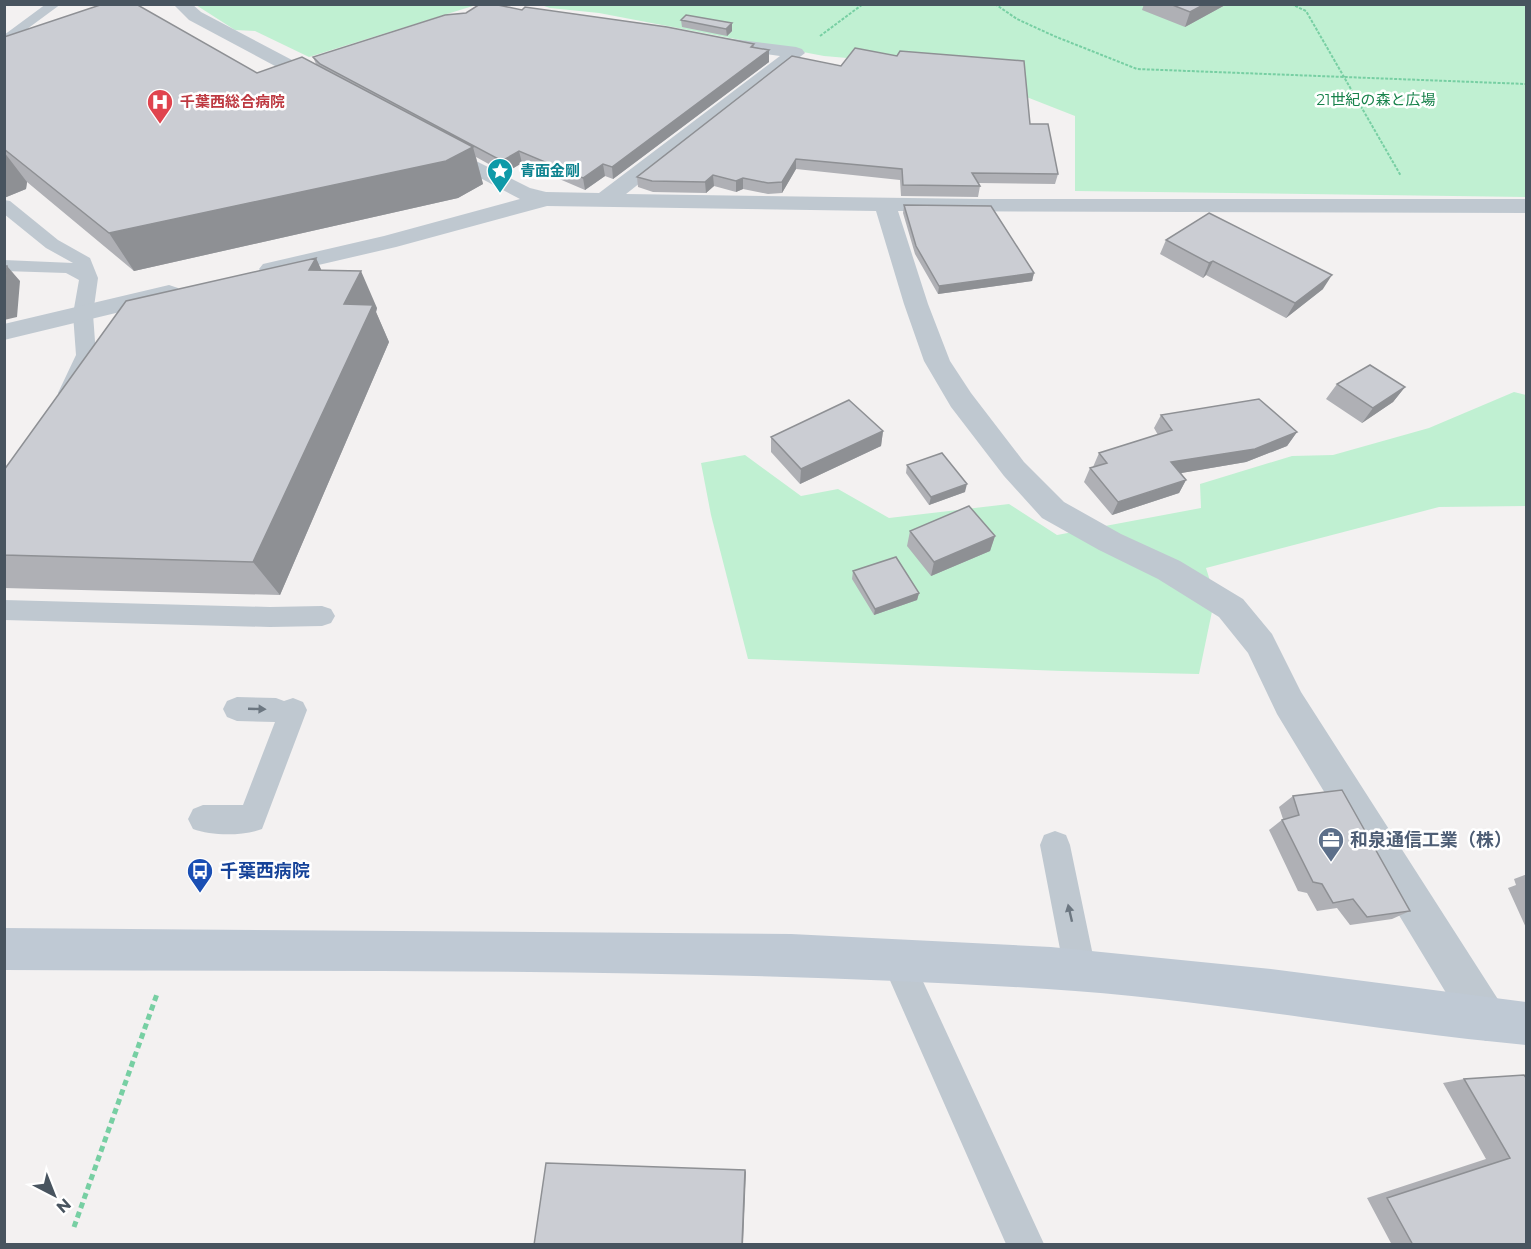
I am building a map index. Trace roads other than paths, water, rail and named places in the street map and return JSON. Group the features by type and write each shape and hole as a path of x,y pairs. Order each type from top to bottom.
{"street":[{"path":"181,4 195,16 342,95"},
{"path":"604,200 796,53 742,47 699,38"},
{"path":"424,140 522,193 546,199 885,205 1527,206"},
{"path":"248,274 388,242 546,199"},
{"path":"885,205 916,304 937,361 961,400 1014,469 1053,510 1110,542 1169,570 1231,608 1260,644 1289,703 1486,1019"},
{"path":"4,332 190,288"},
{"path":"4,949 791,955 897,960 1080,970 1271,990 1527,1024"}],"lane":[{"path":"4,42 55,4"},
{"path":"4,205 52,244 84,262 89,278 83,314 86,355 70,390 57,410"},
{"path":"12,265 52,244"},
{"path":"12,265 70,268 89,278"},
{"path":"4,610 270,617 322,616"},
{"path":"203,819 252,819 285,710 237,709"},
{"path":"1055,845 1080,970"},
{"path":"897,960 1025,1245"}],"place":[{"name":"千葉西総合病院","path":"160,125"},
{"name":"青面金剛","path":"500,194"},
{"name":"和泉通信工業（株）","path":"1331,863"},
{"name":"千葉西病院","path":"200,894"}],"park label":[{"name":"21世紀の森と広場","path":"1376,100"}]}
